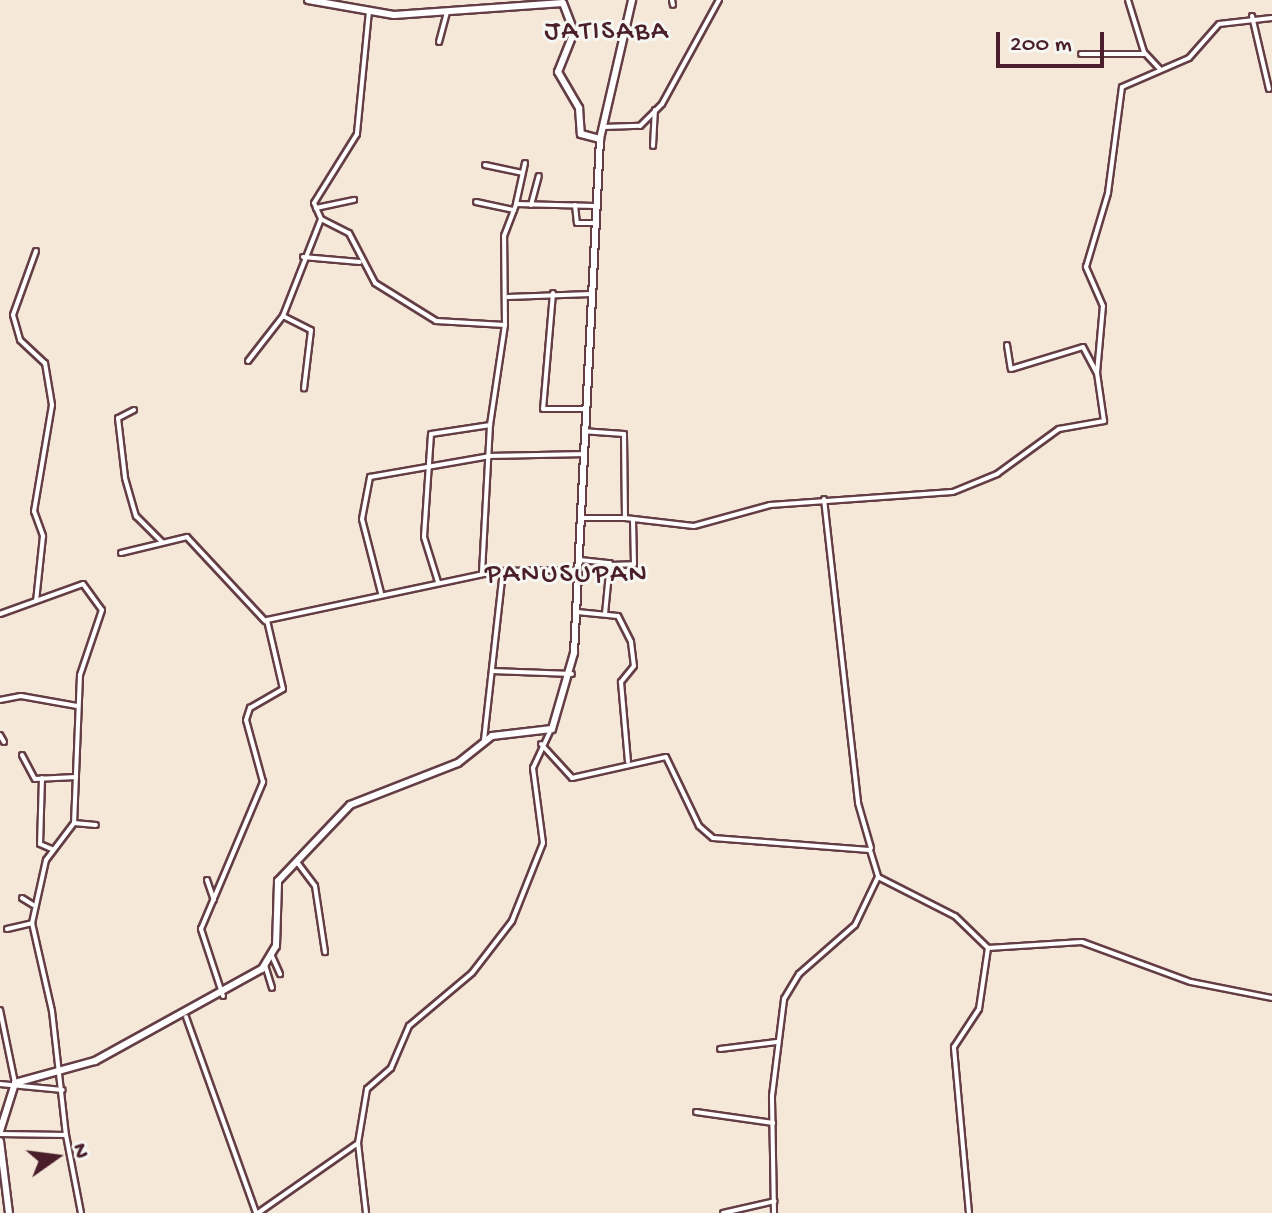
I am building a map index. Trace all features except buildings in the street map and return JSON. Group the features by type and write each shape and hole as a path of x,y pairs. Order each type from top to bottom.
{"street":[{"path":"308,0 369,11 447,12 563,3 574,32 558,72 579,108 581,134 600,139"},
{"path":"366,1213 358,1143 367,1089 392,1066 403,1033 472,973 512,921 545,829 533,768 572,674 583,518 600,139 632,0"},
{"path":"603,127 633,129 655,110 719,0"},
{"path":"1128,0 1145,54 1160,69"},
{"path":"369,11 357,134 323,179 316,208 321,219 349,233 375,283 436,321 505,325"},
{"path":"439,42 447,12"},
{"path":"1252,16 1269,89"},
{"path":"583,518 625,518 694,526 824,499 965,490 1059,429 1104,421 1097,373 1103,306 1086,267 1108,193 1115,113 1124,84 1189,58 1215,26 1252,16 1272,18"},
{"path":"1081,54 1145,54"},
{"path":"653,146 655,110"},
{"path":"482,574 490,425 508,297 504,236 515,207 525,163"},
{"path":"485,165 522,173"},
{"path":"531,205 539,176"},
{"path":"316,208 354,200"},
{"path":"476,202 515,207 595,206"},
{"path":"575,205 577,223 594,223"},
{"path":"248,361 283,316 303,257 321,219"},
{"path":"36,251 13,315 20,340 45,363 52,405 34,511 43,536 36,601"},
{"path":"303,257 363,264"},
{"path":"553,293 544,411 586,409"},
{"path":"508,297 591,294"},
{"path":"283,316 310,326 304,389"},
{"path":"1007,345 1011,369 1083,347 1097,373"},
{"path":"134,410 118,418 125,478 136,516 162,542"},
{"path":"438,582 424,537 433,432 490,425"},
{"path":"585,431 624,434 625,518"},
{"path":"382,593 362,518 366,479 430,464 490,456 585,454"},
{"path":"774,1213 773,1123 777,1042 788,989 855,925 878,877 858,803 824,499"},
{"path":"580,560 610,565 634,564 633,519"},
{"path":"121,553 184,536 196,541 266,622 283,689 246,713 263,782 214,900 202,941 223,996"},
{"path":"605,614 610,565"},
{"path":"266,622 382,593 503,570 579,570"},
{"path":"484,740 503,570"},
{"path":"0,614 83,584 97,595 101,620 77,706 74,823 52,849 33,905 32,923 61,1074 71,1176 81,1213"},
{"path":"577,612 620,617 634,657 621,682 628,762"},
{"path":"492,671 572,674"},
{"path":"0,700 21,696 77,706"},
{"path":"280,974 272,956 276,886 350,805 458,763 484,740 550,732"},
{"path":"0,735 4,742"},
{"path":"541,744 569,777 628,762 669,758 699,826 713,838 871,851"},
{"path":"22,755 31,778 76,777"},
{"path":"42,778 40,844 52,849"},
{"path":"74,823 96,825"},
{"path":"297,862 315,886 325,952"},
{"path":"878,877 955,916 988,948 1082,942 1191,982 1270,997"},
{"path":"207,880 214,900"},
{"path":"22,898 33,905"},
{"path":"7,929 32,923"},
{"path":"969,1213 954,1047 979,1009 988,948"},
{"path":"14,1085 61,1074 95,1061 186,1017 223,996 265,965 272,956"},
{"path":"265,965 272,988"},
{"path":"0,1010 14,1085 0,1133 66,1135"},
{"path":"186,1017 257,1213 358,1143"},
{"path":"720,1049 777,1042"},
{"path":"0,1084 63,1090"},
{"path":"696,1112 773,1123"},
{"path":"0,1141 9,1213"},
{"path":"723,1213 775,1201"}],"district":[{"name":"JATISABA","path":"607,33"},
{"name":"PANUSUPAN","path":"567,576"}]}
